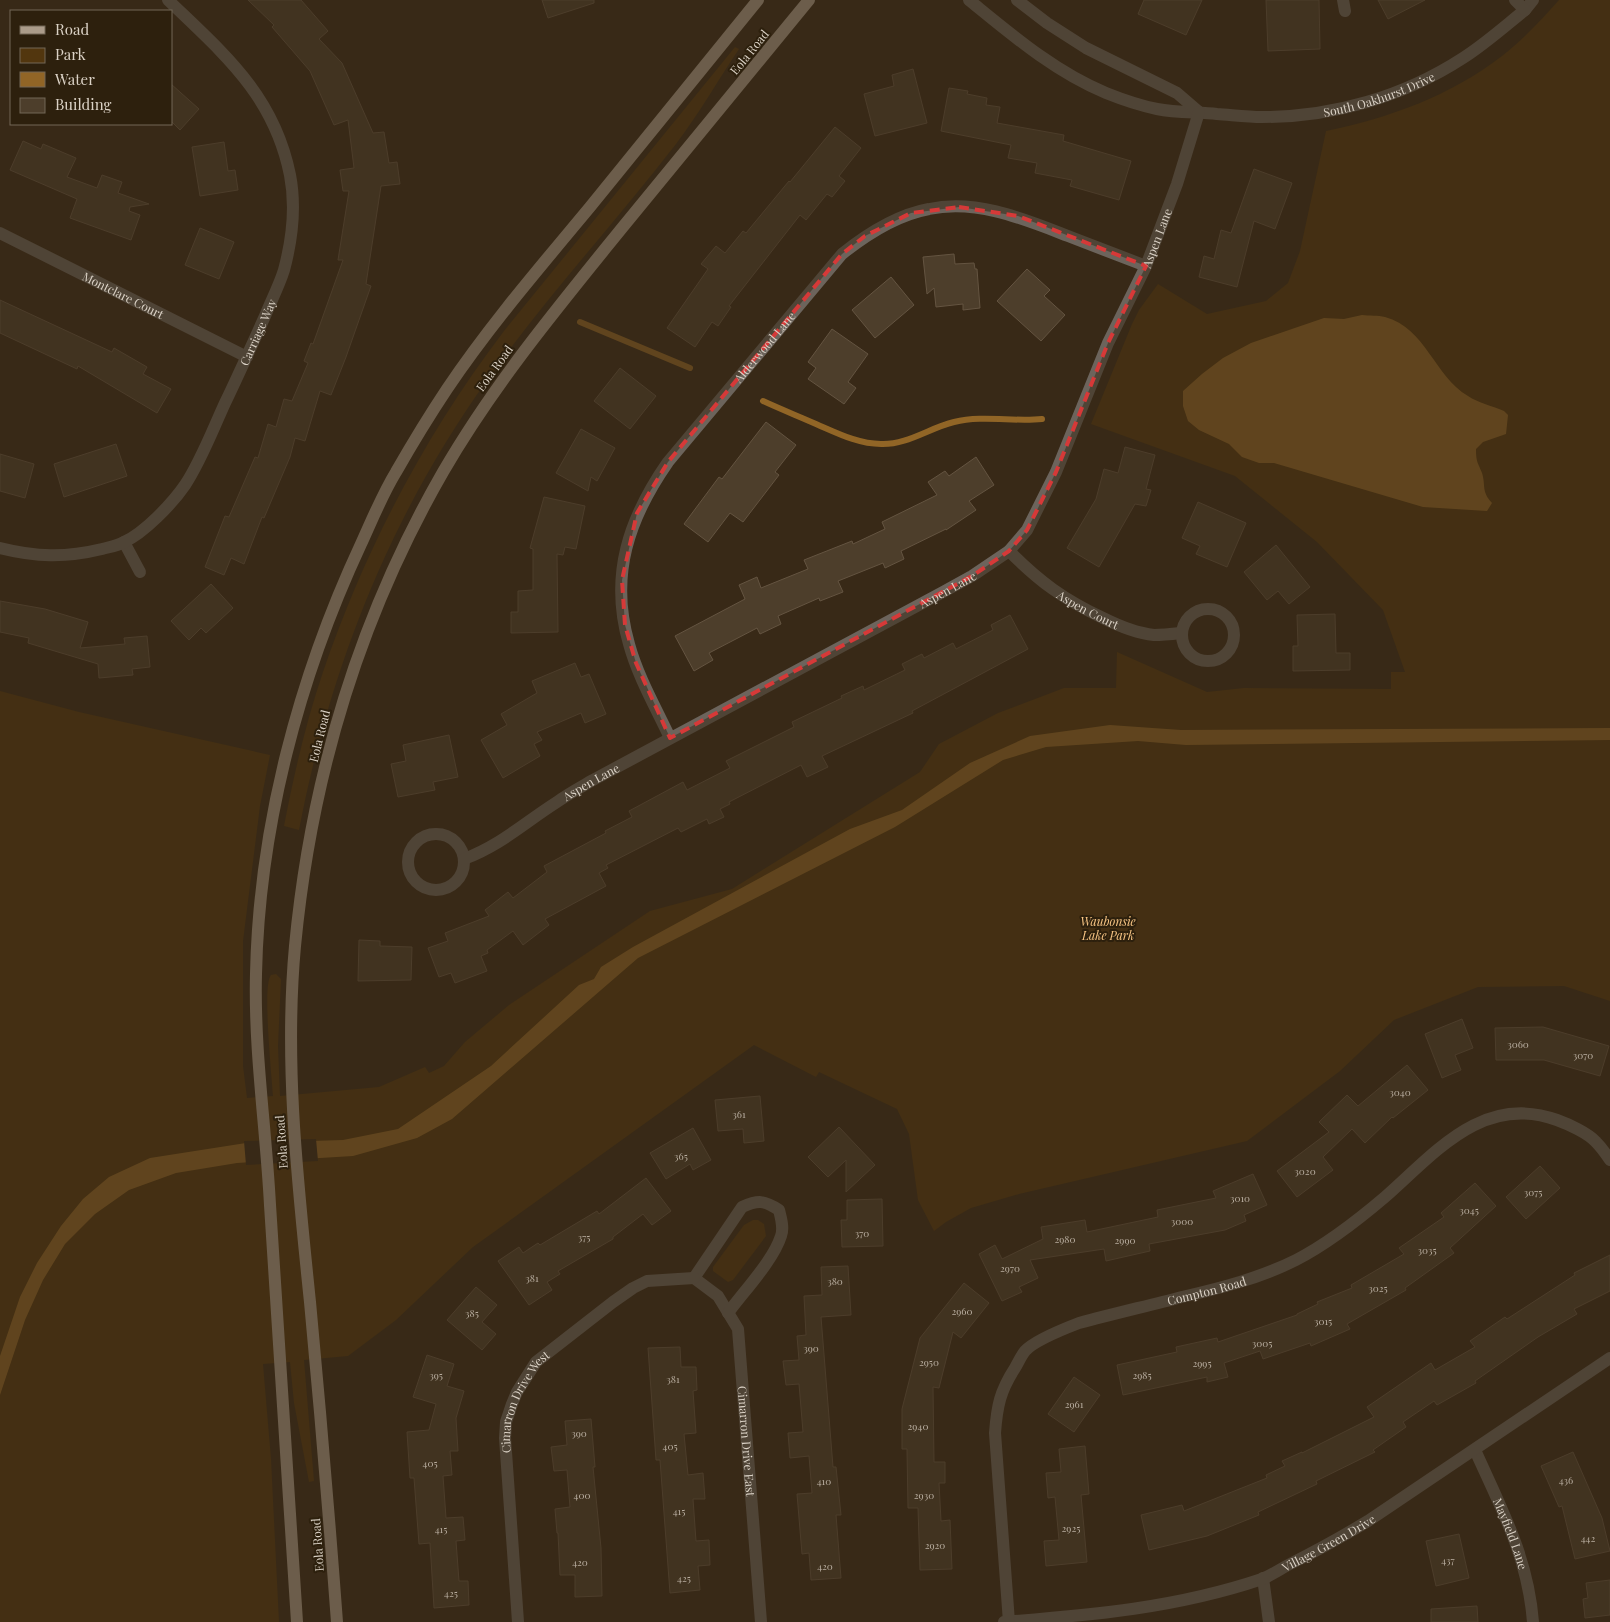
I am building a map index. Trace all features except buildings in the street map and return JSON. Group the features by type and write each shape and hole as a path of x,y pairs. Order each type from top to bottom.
{"main road":[{"name":"Eola Road","path":"297,1622 279,1371 270,1190 256,1031 256,980 257,946 267,854 281,777 299,711 345,578 393,477 446,390 532,278 758,0"},
{"name":"Eola Road","path":"337,1622 322,1426 298,1188 293,1116 292,1050 295,948 304,875 329,749 348,683 373,614 412,527 444,470 493,393 554,312 809,0"}],"street":[{"name":"Carriage Way","path":"0,548 23,554 48,556 83,554 124,542 157,519 185,485 247,357 284,270 292,224 290,177 279,134 270,115 253,88 231,61 168,0"},
{"name":"South Oakhurst Drive","path":"970,0 1026,46 1058,68 1106,93 1157,109 1261,117 1298,116 1336,110 1369,102 1401,90 1438,73 1480,46 1529,5"},
{"path":"1017,0 1047,24 1086,48 1177,93 1199,112"},
{"path":"1515,0 1529,5"},
{"name":"Aspen Lane","path":"464,858 485,851 593,780 972,576 1009,551 1027,530 1056,472 1108,343 1146,266 1177,184 1199,112"},
{"name":"Alderwood Lane","path":"670,738 636,663 624,625 622,603 623,565 637,512 668,462 842,254 865,236 911,214 930,208 959,207 993,210 1018,216 1146,266"},
{"name":"Montclare Court","path":"0,233 247,357"},
{"path":"124,542 140,572"},
{"name":"Aspen Court","path":"1009,551 1036,578 1053,591 1097,616 1139,632 1155,635 1181,633"},
{"path":"1202,609 1213,609 1223,613 1230,620 1234,630 1234,639 1231,648 1225,656 1215,661 1202,661 1186,652 1182,643 1181,633 1184,621 1193,613 1202,609"},
{"path":"436,834 447,836 457,843 464,858 462,872 455,883 443,889 430,890 420,885 412,878 409,869 408,858 414,845 426,836 436,834"},
{"name":"Compton Road","path":"1009,1622 995,1433 996,1409 1004,1385 1025,1350 1059,1330 1079,1323 1236,1284 1296,1260 1350,1226 1442,1146 1466,1128 1482,1121 1506,1114 1518,1113 1546,1116 1566,1124 1595,1141 1610,1160"},
{"path":"694,1278 742,1207 755,1202 768,1202 779,1210 782,1235 772,1255 728,1313"},
{"name":"Cimarron Drive East","path":"694,1278 718,1296 738,1329 761,1622"},
{"name":"Cimarron Drive West","path":"518,1622 505,1438 506,1422 517,1392 536,1362 633,1288 647,1281 694,1278"},
{"name":"Village Green Drive","path":"1004,1622 1142,1609 1185,1600 1263,1578 1333,1542 1368,1521 1610,1358"},
{"name":"Mayfield Lane","path":"1475,1450 1514,1535 1521,1555 1528,1585 1533,1622"},
{"path":"1263,1578 1269,1622"}],"highlighted area":[{"path":"959,207 1018,216 1146,266 1108,343 1056,472 1027,530 1009,551 972,576 670,738 636,663 625,625 622,580 637,513 668,462 842,254 865,236 911,213"}],"green space":[{"name":"Waubonsie Lake Park","path":"1559,0 1610,0 1610,1001 1564,986 1478,987 1394,1020 1340,1071 1247,1141 1019,1194 971,1208 934,1231 918,1200 909,1134 897,1109 819,1072 816,1077 754,1045 473,1247 396,1320 348,1356 304,1360 314,1481 309,1482 294,1403 290,1362 263,1364 271,1459 279,1622 0,1622 0,691 79,712 270,755 260,806 243,941 243,1066 247,1098 273,1096 267,1012 268,982 271,975 276,974 281,979 278,1046 280,1096 379,1087 425,1067 429,1073 444,1066 465,1042 509,1005 650,911 732,889 920,772 939,744 998,713 1064,688 1116,688 1117,652 1207,692 1244,688 1391,689 1391,672 1405,672 1383,610 1317,542 1235,476 1091,424 1132,324 1139,310 1158,284 1207,314 1266,301 1288,283 1300,251 1326,131 1396,112 1418,104 1461,83 1510,50 1532,30"},
{"path":"735,47 739,49 684,133 510,349 453,430 394,538 369,594 347,651 312,769 299,830 284,826 311,710 340,626 378,537 423,452 475,370 504,331"},
{"path":"753,1220 758,1220 764,1224 766,1236 733,1280 728,1282 713,1271 713,1267 744,1225"}],"water":[{"path":"1362,315 1382,316 1399,323 1420,342 1446,377 1456,387 1481,403 1504,411 1508,415 1506,434 1483,442 1476,449 1485,492 1492,503 1487,511 1423,507 1274,463 1259,463 1242,457 1229,444 1199,430 1188,421 1183,406 1183,391 1223,358 1251,343 1324,318 1344,319"},
{"path":"1110,725 1181,730 1610,728 1610,740 1186,745 1138,741 1046,747 1003,760 895,827 638,958 452,1119 417,1138 353,1156 237,1163 176,1173 129,1190 95,1214 65,1244 43,1280 25,1320 0,1395 0,1356 20,1297 37,1263 61,1226 83,1199 109,1177 150,1158 246,1143 343,1140 398,1129 491,1066 579,985 594,979 601,967 633,947 850,829 902,810 970,763 1030,736"}],"pier":[{"path":"316,1139 318,1161 246,1165 244,1141"}],"waterway":[{"path":"580,322 690,368"},
{"path":"763,401 840,434 872,444 900,442 945,425 965,420 1042,419"}]}
